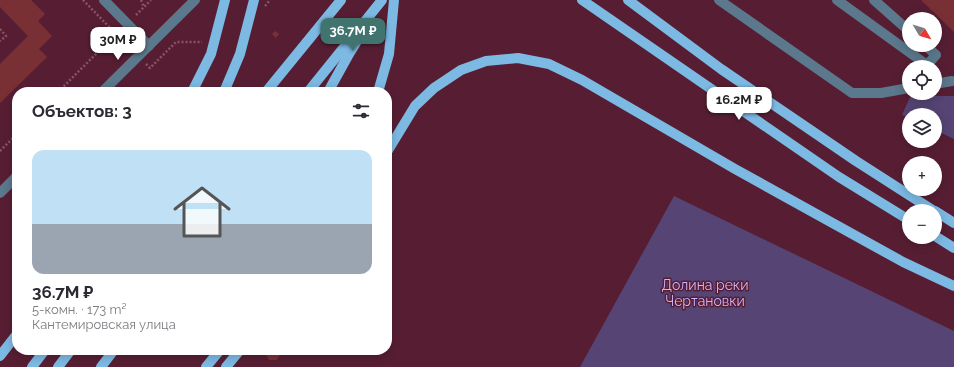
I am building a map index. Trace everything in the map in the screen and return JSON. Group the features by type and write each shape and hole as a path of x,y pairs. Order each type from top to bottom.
{"main road":[{"path":"194,87 211,54 225,0"},
{"path":"226,87 240,54 254,0"},
{"path":"270,87 341,0"},
{"path":"312,87 382,0"},
{"path":"331,87 382,0"},
{"path":"379,87 389,54 394,0"},
{"path":"582,0 839,177 902,216"},
{"path":"628,0 721,69 856,161 924,204"},
{"path":"392,144 415,106 434,88 461,70 486,61 518,58 549,64 582,80 735,169 896,258 954,286"},
{"path":"942,215 954,223"},
{"path":"942,240 954,248"},
{"path":"0,356 12,340"},
{"path":"32,367 41,355"},
{"path":"58,367 67,355"},
{"path":"101,367 110,355"},
{"path":"206,367 216,355"},
{"path":"226,367 236,355"}],"street":[{"path":"104,0 149,46"},
{"path":"107,87 195,0"},
{"path":"719,0 852,93 881,93 902,89"},
{"path":"837,0 902,46"},
{"path":"874,0 902,25"},
{"path":"910,52 928,65 936,55 933,52"},
{"path":"942,83 952,81"},
{"path":"0,193 12,181"}],"path":[{"path":"83,0 116,34"},
{"path":"142,0 144,7"},
{"path":"63,87 151,0"},
{"path":"0,30 6,36 0,41"},
{"path":"0,151 12,139"}],"green space":[{"path":"942,96 954,96 954,139 942,133 942,108 905,108 909,100 942,100"},
{"name":"Долина реки Чертановки","path":"674,196 954,331 954,367 580,367"}],"building":[{"path":"0,0 31,0 45,14 38,21 52,36 39,49 47,57 16,87 12,87 12,91 0,103 0,64 28,36 0,7"},
{"path":"921,0 954,0 954,32 942,20 942,12 933,12"},
{"path":"275,31 279,34 276,38 272,34"},
{"path":"266,355 280,355 277,360 269,360"}]}
